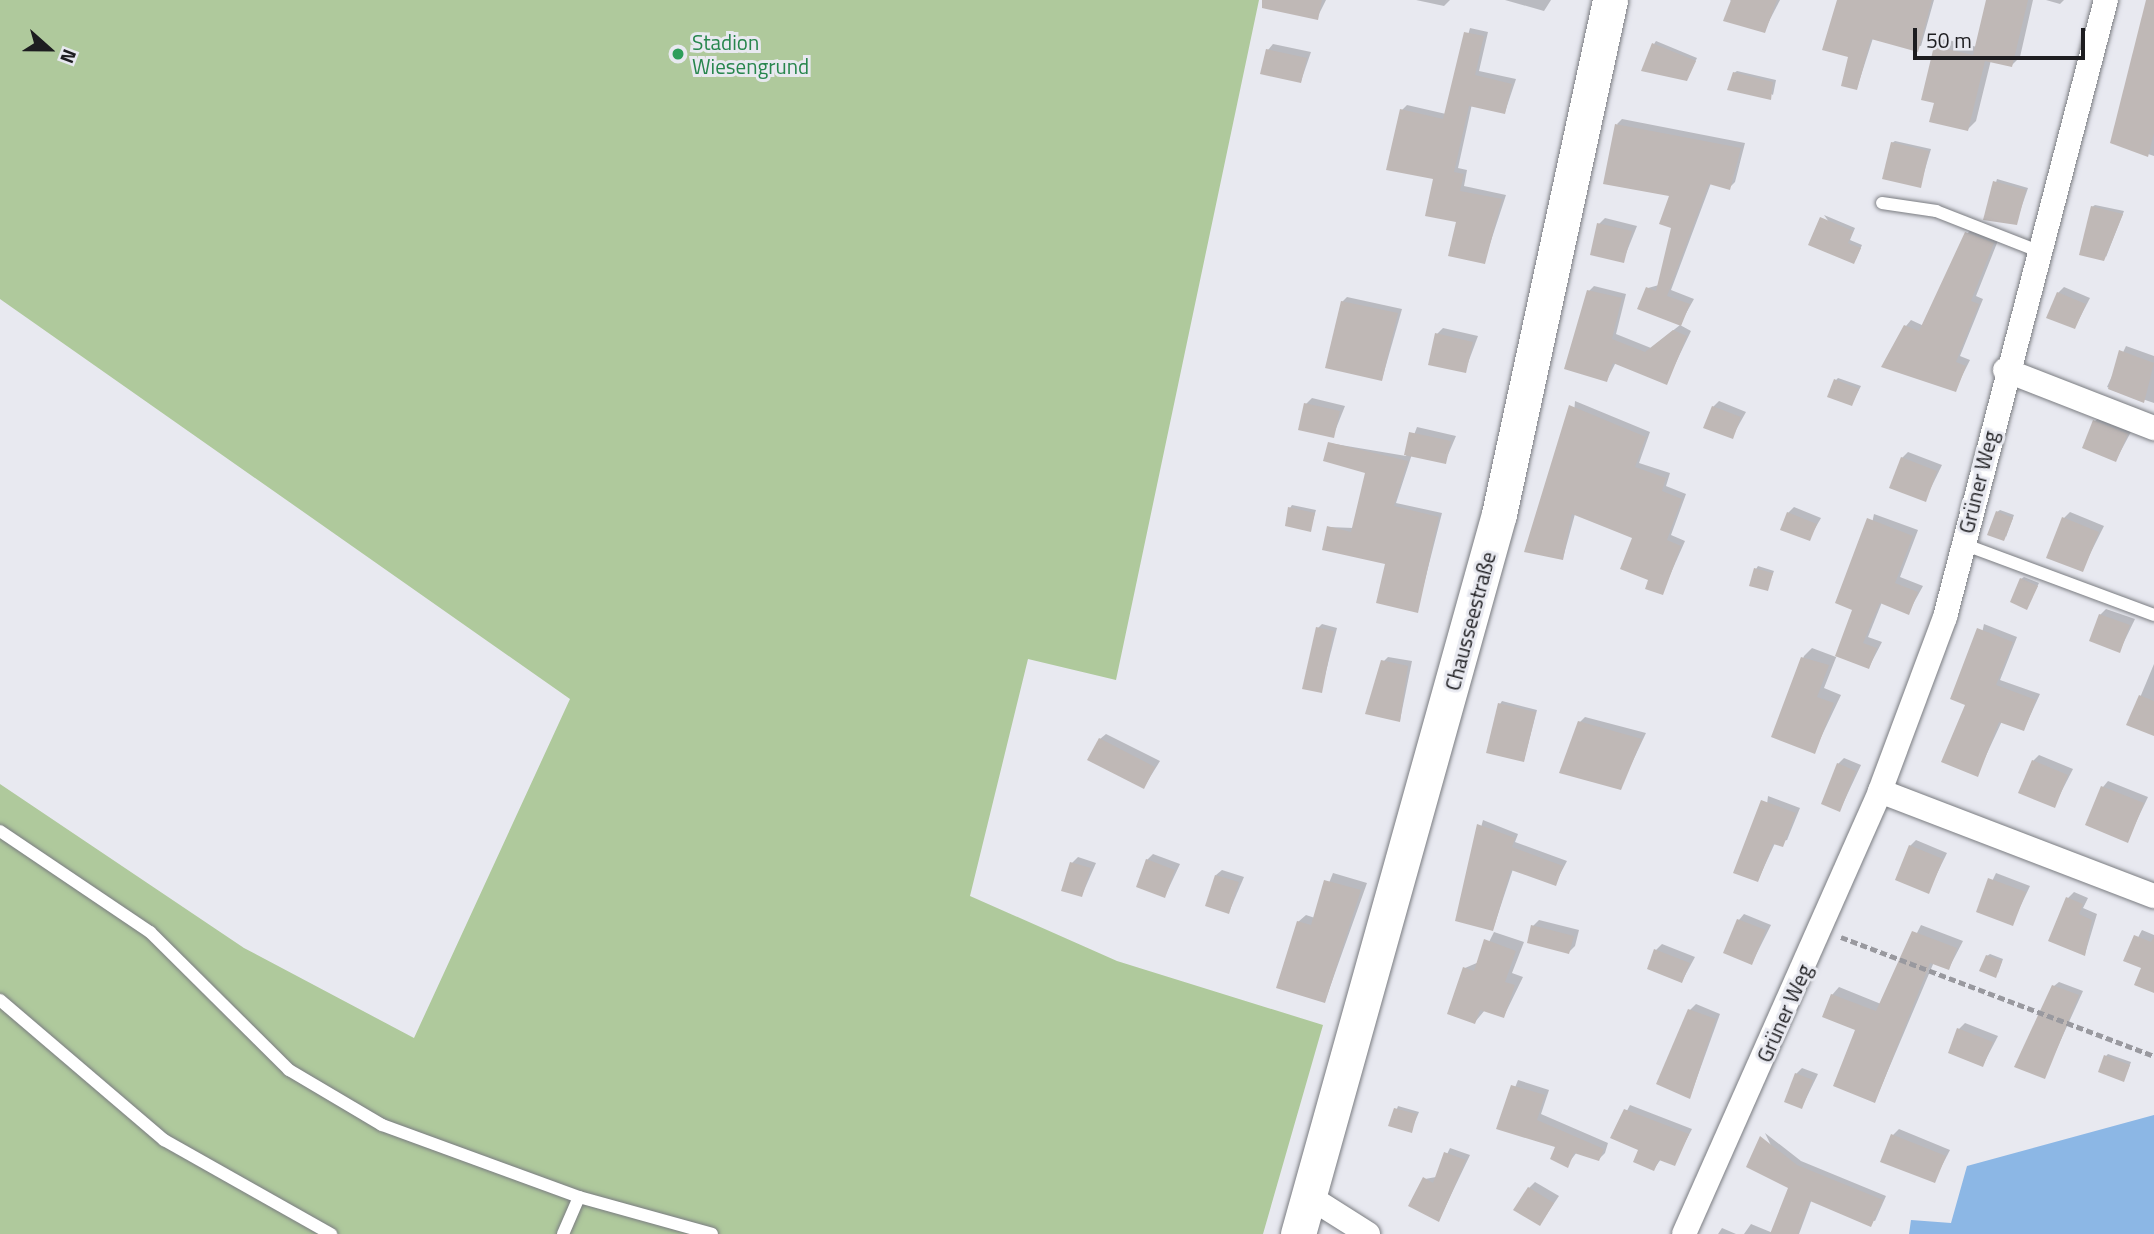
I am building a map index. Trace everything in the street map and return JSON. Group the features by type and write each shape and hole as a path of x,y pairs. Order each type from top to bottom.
{"main road":[{"name":"Chausseestraße","path":"1298,1234 1499,514 1610,0"}],"street":[{"name":"Grüner Weg","path":"1684,1234 1880,791 1945,617 2005,370 2106,0"},
{"path":"2005,370 2154,428"},
{"path":"1880,791 2154,896"},
{"path":"1308,1196 1368,1234"}],"lane":[{"path":"1882,203 1936,211 2038,251"},
{"path":"1963,544 2154,615"},
{"path":"0,831 150,932 289,1070 382,1125 579,1197 712,1234"},
{"path":"0,1000 164,1140 331,1234"},
{"path":"563,1234 579,1197"}],"path":[{"path":"1821,929 2154,1056"}],"green space":[{"path":"0,0 1259,0 1116,680 1028,659 970,896 1117,961 1323,1025 1263,1234 0,1234 0,784 244,948 414,1038 570,699 0,299"}],"water":[{"path":"2154,1115 2154,1234 1909,1234 1911,1220 1951,1223 1967,1166"}],"building":[{"path":"1262,0 1322,0 1318,20 1262,8"},
{"path":"1731,0 1777,0 1765,33 1723,21"},
{"path":"1837,0 1932,0 1918,52 1871,39 1857,90 1841,86 1848,57 1822,50"},
{"path":"1986,0 2028,0 2012,67 1985,61 1968,131 1929,122 1934,103 1921,100 1934,46 1973,55"},
{"path":"2146,0 2154,0 2154,133 2148,157 2110,143"},
{"path":"1464,32 1484,36 1475,75 1512,84 1505,114 1469,106 1454,172 1464,174 1460,191 1502,199 1485,264 1448,256 1456,222 1425,216 1433,179 1386,170 1400,109 1443,119"},
{"path":"1652,43 1696,61 1687,81 1641,71"},
{"path":"1266,49 1307,58 1301,83 1260,74"},
{"path":"1733,72 1773,82 1771,100 1727,90"},
{"path":"1615,124 1741,148 1730,190 1709,184 1667,296 1690,304 1681,326 1637,309 1646,287 1656,291 1671,228 1659,224 1669,196 1603,184"},
{"path":"1891,142 1929,151 1921,188 1882,179"},
{"path":"1993,181 2026,190 2017,225 1983,220"},
{"path":"2091,206 2123,214 2104,261 2079,255"},
{"path":"1820,217 1853,231 1848,243 1861,248 1854,264 1808,245"},
{"path":"1597,223 1632,231 1624,263 1590,255"},
{"path":"1965,232 1994,243 1971,301 1979,304 1956,362 1966,366 1956,392 1881,367 1904,325 1919,331"},
{"path":"1587,290 1622,298 1612,339 1645,352 1673,330 1687,336 1667,385 1613,363 1607,382 1564,369"},
{"path":"2057,292 2086,304 2075,329 2046,318"},
{"path":"1341,301 1398,313 1382,381 1325,368"},
{"path":"1435,333 1473,342 1466,373 1428,365"},
{"path":"2119,350 2154,363 2144,403 2108,389"},
{"path":"1834,379 1859,389 1852,406 1827,397"},
{"path":"1304,403 1340,411 1334,438 1298,430"},
{"path":"1569,405 1646,437 1635,467 1666,478 1662,491 1682,499 1667,540 1681,546 1663,595 1645,589 1648,580 1620,569 1632,538 1572,514 1563,560 1524,552"},
{"path":"1712,406 1741,417 1733,439 1703,428"},
{"path":"2093,420 2128,434 2116,462 2082,448"},
{"path":"1409,432 1451,441 1446,464 1404,455"},
{"path":"1328,442 1408,461 1394,506 1439,517 1418,613 1376,603 1385,564 1322,550 1327,526 1351,532 1365,473 1323,461"},
{"path":"1901,457 1937,471 1926,502 1889,488"},
{"path":"1288,507 1315,513 1311,532 1285,526"},
{"path":"1996,511 2013,518 2004,541 1987,535"},
{"path":"1787,512 1817,524 1810,541 1780,530"},
{"path":"2062,517 2099,532 2083,572 2046,558"},
{"path":"1867,518 1913,536 1895,583 1918,592 1909,615 1880,603 1863,643 1877,648 1869,669 1835,656 1852,610 1835,603"},
{"path":"1754,568 1773,573 1768,591 1749,586"},
{"path":"2020,578 2038,586 2027,610 2010,602"},
{"path":"2099,614 2130,625 2120,653 2089,641"},
{"path":"1316,627 1334,631 1322,693 1302,689"},
{"path":"1977,628 2013,642 1996,685 2036,700 2024,731 1999,722 1978,777 1941,762 1965,705 1950,699"},
{"path":"1801,657 1829,665 1817,697 1834,703 1815,754 1771,737"},
{"path":"1381,660 1408,666 1400,722 1365,714"},
{"path":"2139,695 2154,701 2154,736 2126,725"},
{"path":"1498,703 1536,712 1524,762 1486,753"},
{"path":"1578,721 1642,739 1621,790 1559,773"},
{"path":"1099,738 1155,767 1144,789 1087,760"},
{"path":"2032,760 2068,775 2055,808 2018,793"},
{"path":"1837,763 1856,771 1840,812 1821,804"},
{"path":"2101,786 2144,803 2128,843 2085,825"},
{"path":"1761,800 1796,813 1783,847 1773,844 1758,882 1733,873"},
{"path":"1477,824 1515,838 1512,847 1563,866 1556,886 1511,870 1493,931 1455,921"},
{"path":"1909,845 1943,859 1929,894 1895,880"},
{"path":"1146,859 1175,870 1165,898 1136,887"},
{"path":"1070,862 1091,868 1082,897 1061,891"},
{"path":"1215,875 1239,882 1229,914 1205,906"},
{"path":"1988,878 2026,892 2013,926 1976,912"},
{"path":"1324,880 1361,890 1325,1003 1276,988 1297,921 1311,925"},
{"path":"2066,897 2083,904 2079,914 2092,920 2085,956 2048,941"},
{"path":"1737,919 1766,930 1752,965 1723,953"},
{"path":"1531,925 1574,936 1569,954 1527,943"},
{"path":"1912,931 1957,948 1949,970 1930,963 1875,1103 1833,1086 1855,1030 1822,1017 1831,994 1876,1011"},
{"path":"2134,935 2151,942 2154,937 2154,993 2134,985 2141,968 2123,961"},
{"path":"1484,939 1516,951 1505,982 1515,985 1504,1018 1480,1010 1475,1024 1447,1014 1463,967 1474,971"},
{"path":"1654,949 1690,963 1682,983 1647,969"},
{"path":"1986,955 2002,961 1996,978 1979,971"},
{"path":"2052,985 2079,995 2045,1079 2014,1067"},
{"path":"1688,1009 1716,1019 1690,1099 1656,1084"},
{"path":"1957,1028 1993,1042 1983,1067 1948,1053"},
{"path":"2104,1055 2130,1065 2124,1082 2098,1072"},
{"path":"1795,1073 1813,1080 1802,1109 1784,1102"},
{"path":"1511,1085 1545,1095 1537,1120 1604,1149 1599,1161 1574,1153 1568,1168 1550,1159 1555,1147 1496,1129"},
{"path":"1394,1108 1417,1114 1412,1133 1388,1126"},
{"path":"1624,1109 1689,1134 1675,1166 1659,1160 1654,1171 1633,1162 1638,1150 1610,1138"},
{"path":"1891,1134 1946,1156 1935,1183 1880,1162"},
{"path":"1760,1136 1797,1165 1883,1200 1871,1227 1810,1201 1798,1234 1770,1234 1788,1188 1746,1167"},
{"path":"1444,1152 1466,1160 1439,1222 1408,1206 1423,1177 1433,1183"},
{"path":"1528,1187 1554,1203 1540,1226 1513,1210"}],"place":[{"name":"Stadion Wiesengrund","path":"678,54"}]}
